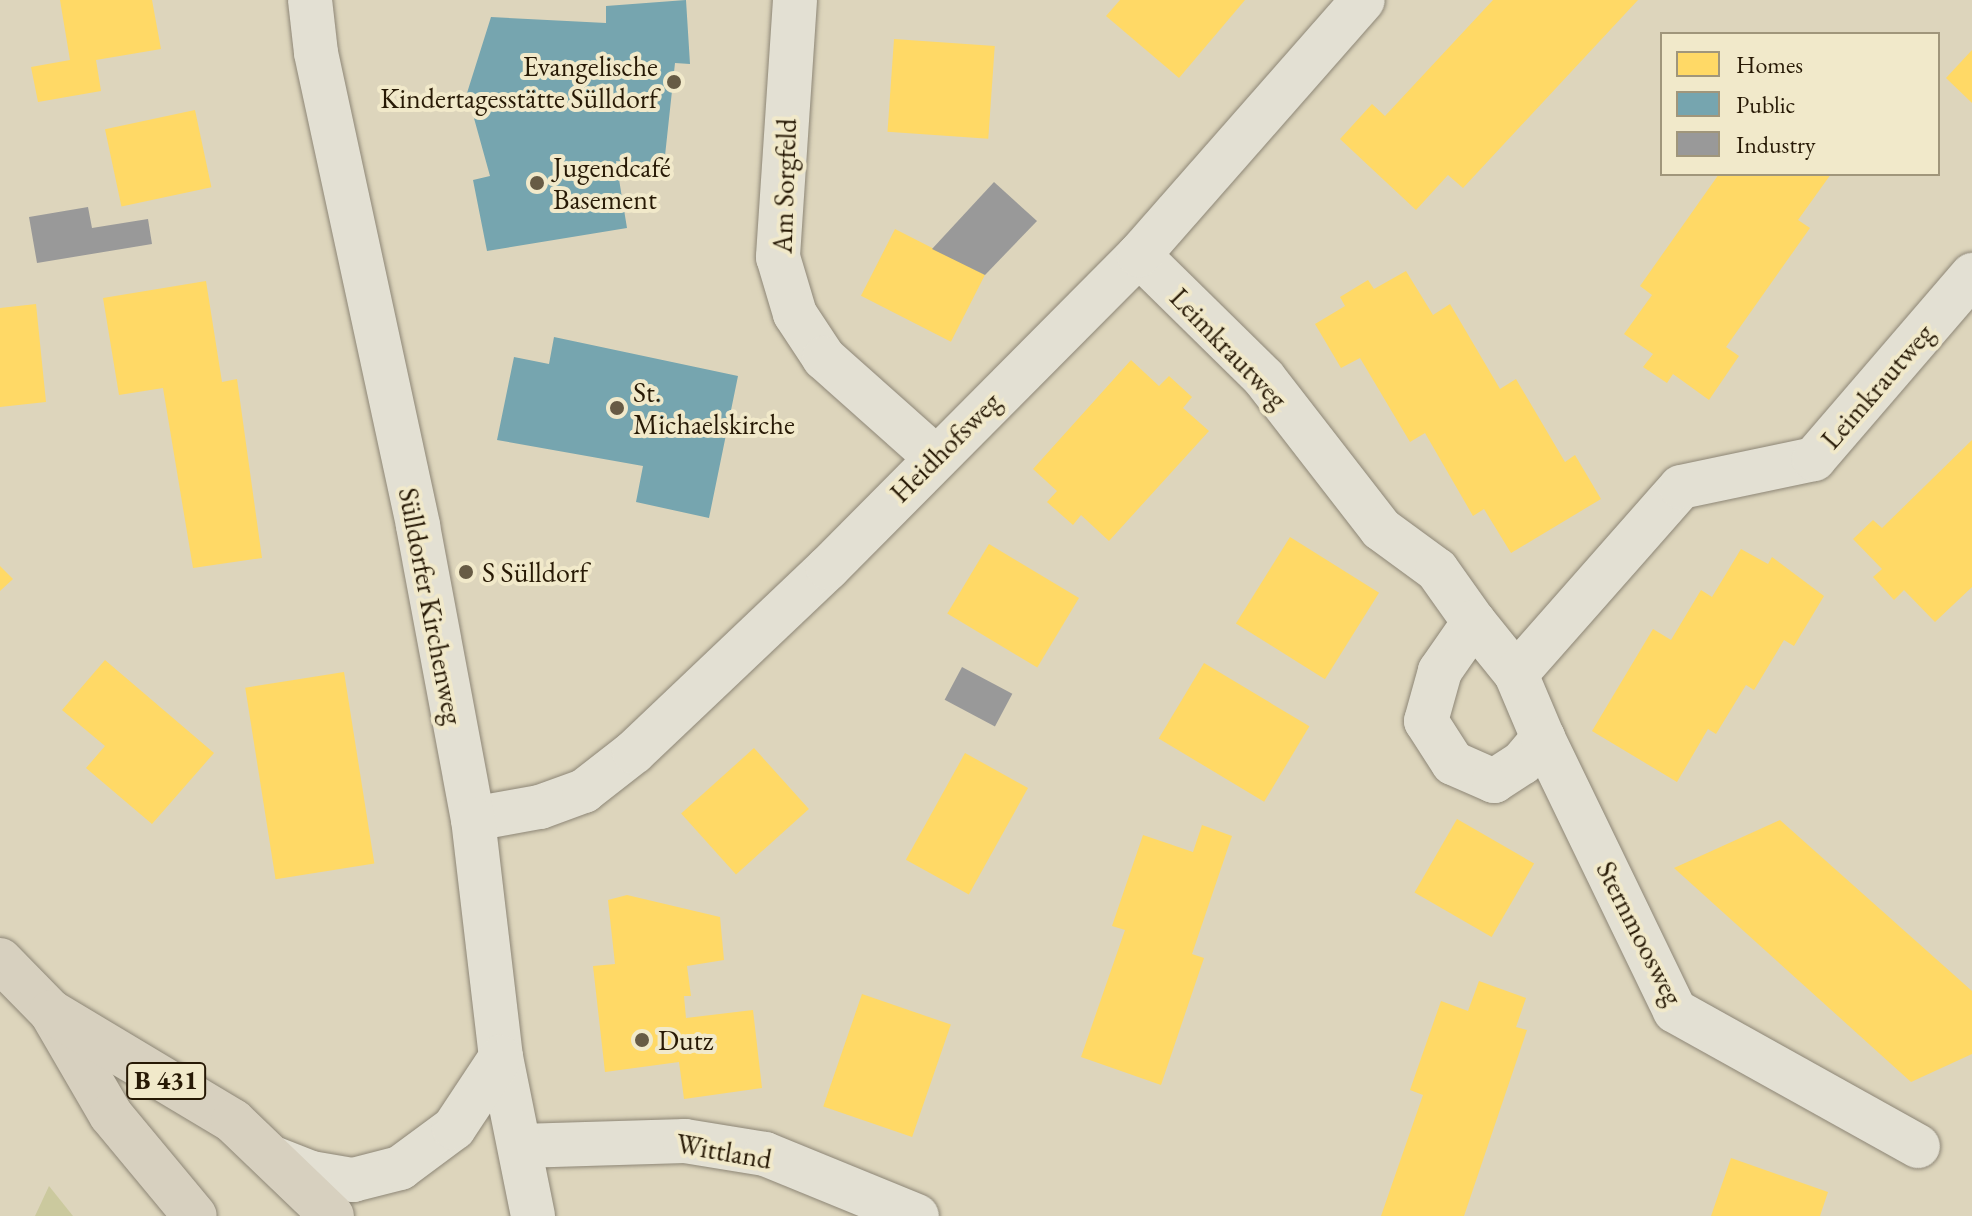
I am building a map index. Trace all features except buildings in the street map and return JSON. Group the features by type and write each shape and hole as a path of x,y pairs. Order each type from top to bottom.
{"main road":[{"name":"B 431","path":"0,960 51,1012 111,1115 195,1216"},
{"name":"B 431","path":"51,1012 233,1121 332,1216"}],"street":[{"name":"Sülldorfer Kirchenweg","path":"310,0 316,53 418,526 473,819 501,1057 533,1216"},
{"name":"Am Sorgfeld","path":"795,0 778,257 795,314 824,358 934,456"},
{"name":"Heidhofsweg","path":"473,819 540,807 584,791 634,752 828,568 934,456 1139,255 1363,0"},
{"name":"Leimkrautweg","path":"1139,255 1264,378 1381,529 1437,570 1516,674 1543,738"},
{"name":"Leimkrautweg","path":"1516,674 1681,487 1814,459 1972,275"},
{"path":"1474,622 1440,671 1426,721 1453,763 1494,781 1522,763 1543,738"},
{"name":"Sternmoosweg","path":"1543,738 1675,1011 1918,1146"},
{"path":"273,1158 311,1173 353,1180 400,1168 454,1128 501,1057"},
{"name":"Wittland","path":"520,1146 685,1141 752,1152 917,1216"}],"shaded area":[{"path":"49,1186 73,1216 35,1216"}],"place":[{"name":"Evangelische Kindertagesstätte Sülldorf","path":"674,82"},
{"name":"Jugendcafé Basement","path":"537,183"},
{"name":"St. Michaelskirche","path":"617,408"},
{"name":"S Sülldorf","path":"466,572"},
{"name":"Dutz","path":"642,1040"}]}
